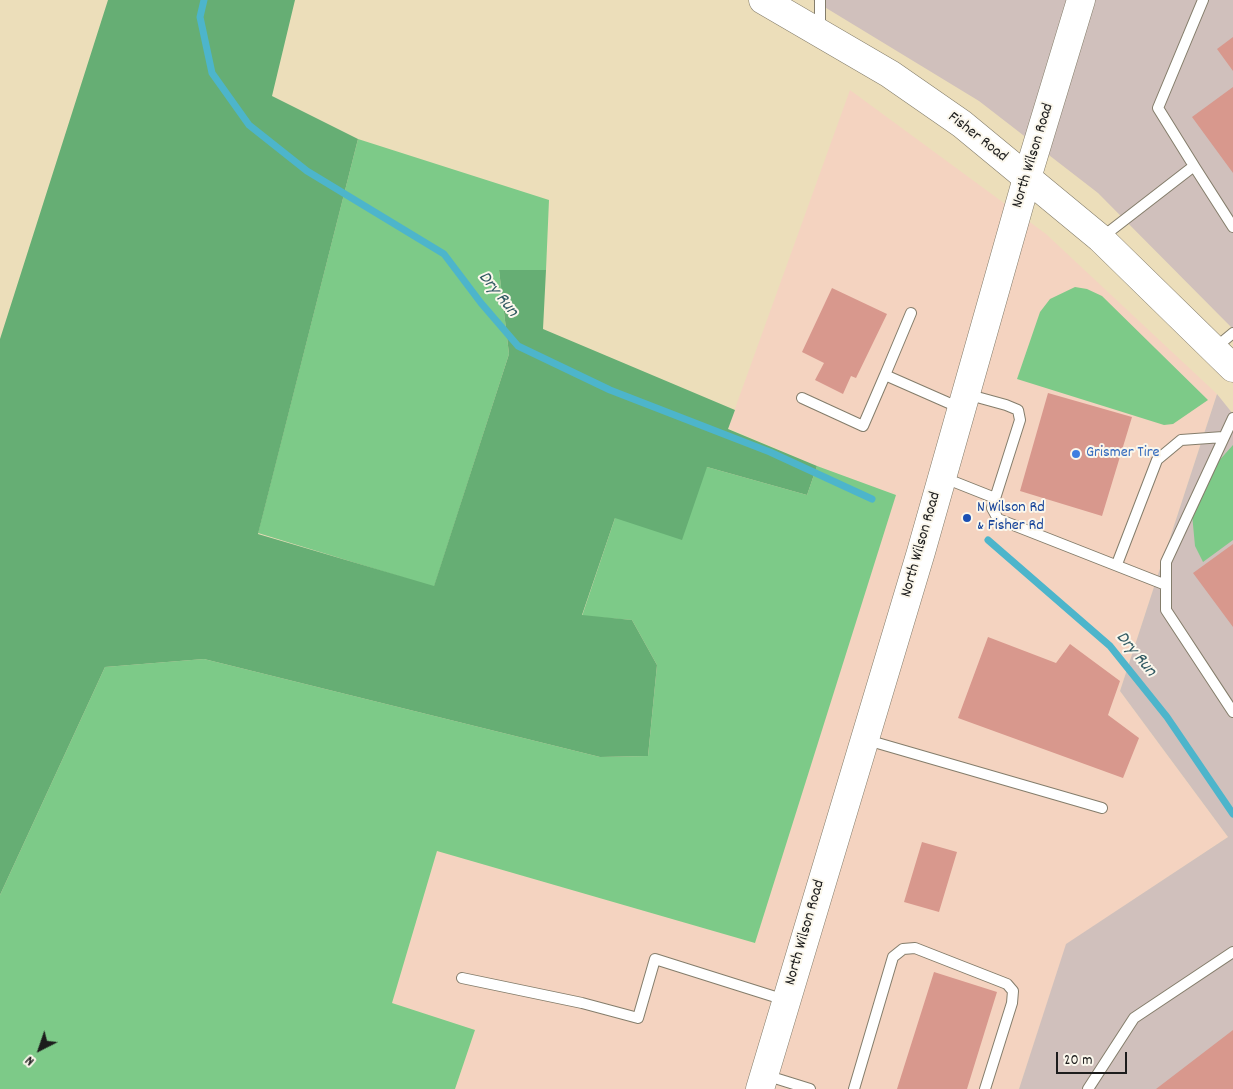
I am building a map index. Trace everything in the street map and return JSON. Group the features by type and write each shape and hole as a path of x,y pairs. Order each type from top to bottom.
{"main road":[{"name":"Fisher Road","path":"763,0 820,31 890,74 962,124 1223,341 1233,368"},
{"name":"North Wilson Road","path":"762,1082 921,552 1027,178 1081,0"}],"lane":[{"path":"820,0 820,31"},
{"path":"1203,0 1158,108 1233,226"},
{"path":"1100,238 1194,166"},
{"path":"802,398 863,426 910,314"},
{"path":"885,375 963,401 1006,404 1018,410 1020,420 992,508 998,519 1117,564 1166,585"},
{"path":"1233,418 1166,562 1166,610 1233,712"},
{"path":"1117,564 1157,460 1181,440 1223,437"},
{"path":"941,477 995,498"},
{"path":"864,739 1102,808"},
{"path":"854,1089 893,957 903,948 915,948 1007,984 1013,992 1012,1003 986,1089"},
{"path":"1088,1089 1134,1018 1233,952"},
{"path":"462,978 582,1003 638,1018 655,959 786,1000"},
{"path":"762,1082 810,1089"}],"shaded area":[{"path":"813,0 1233,0 1233,329 1098,193 979,101"},
{"path":"850,90 1046,234 1217,394 1120,691 1228,837 1067,944 1019,1089 455,1089 475,1030 392,1003 437,851 755,943 895,495 817,466 728,428"},
{"path":"1217,394 1233,414 1233,1089 1019,1089 1066,944 1228,837 1120,691"}],"green space":[{"path":"108,0 295,0 272,96 358,139 258,534 434,586 509,354 499,270 546,270 543,329 735,410 728,429 817,466 807,495 707,467 682,540 615,518 582,615 632,620 657,665 648,756 600,757 204,659 105,667 0,895 0,339"},
{"path":"358,139 549,200 546,270 499,270 509,354 434,587 258,533"},
{"path":"1075,287 1087,289 1102,296 1208,400 1173,424 1164,425 1017,379 1040,312 1050,299"},
{"path":"1233,445 1233,540 1203,562 1195,546 1192,514 1216,464"},
{"path":"817,466 896,495 755,943 437,851 392,1003 475,1030 455,1089 0,1089 0,895 105,667 204,659 600,757 648,756 657,665 632,620 582,616 615,518 707,467 807,495"}],"building":[{"path":"1233,37 1233,71 1217,49"},
{"path":"1233,87 1233,173 1192,117"},
{"path":"832,288 887,314 856,378 851,376 843,394 815,380 824,363 802,352"},
{"name":"Grismer Tire","path":"1048,393 1132,417 1102,516 1020,491"},
{"path":"1233,544 1233,627 1193,573"},
{"path":"988,637 1056,663 1070,644 1120,681 1108,715 1139,738 1123,778 958,718"},
{"path":"922,842 957,852 939,912 904,902"},
{"path":"934,972 997,992 967,1089 897,1089"},
{"path":"1233,1030 1233,1089 1156,1089"}],"waterway":[{"name":"Dry Run","path":"204,0 200,17 212,73 249,125 307,171 444,254 481,303 518,346 610,390 770,452 872,499"},
{"name":"Dry Run","path":"988,540 1110,646 1167,717 1233,814"}],"place":[{"name":"Grismer Tire","path":"1076,454"},
{"name":"N Wilson Rd & Fisher Rd","path":"967,518"}]}
